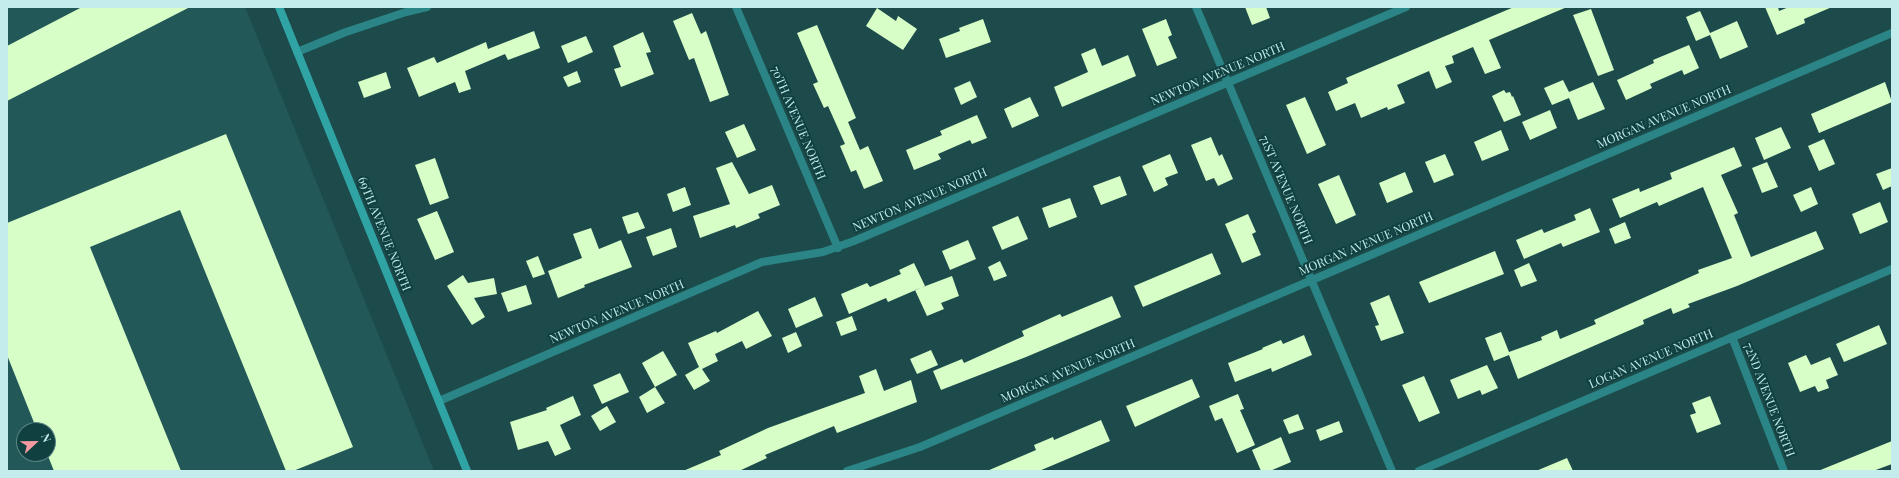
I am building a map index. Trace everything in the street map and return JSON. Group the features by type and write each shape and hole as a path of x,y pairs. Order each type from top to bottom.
{"street":[{"name":"69TH AVENUE NORTH","path":"280,7 467,471"},
{"path":"298,52 346,32 406,12 427,7"},
{"name":"70TH AVENUE NORTH","path":"736,7 838,248"},
{"name":"71ST AVENUE NORTH","path":"1196,7 1392,471"},
{"name":"NEWTON AVENUE NORTH","path":"439,401 762,262 823,252 838,248 1406,7"},
{"name":"MORGAN AVENUE NORTH","path":"847,471 920,447 1892,33"},
{"name":"LOGAN AVENUE NORTH","path":"1419,471 1892,269"},
{"name":"72ND AVENUE NORTH","path":"1732,337 1784,471"}],"shaded area":[{"path":"7,7 245,7 434,471 7,471"}],"building":[{"path":"82,7 190,7 7,101 7,46"},
{"path":"1245,7 1266,7 1270,18 1252,25"},
{"path":"1514,7 1567,7 1489,40 1501,68 1485,74 1473,47 1452,56 1454,63 1445,66 1452,82 1436,89 1429,71 1397,85 1405,103 1388,110 1387,107 1361,118 1355,103 1336,111 1328,92 1348,83 1346,78"},
{"path":"1765,7 1778,7 1779,11 1789,7 1832,7 1804,19 1805,23 1777,35"},
{"path":"877,8 896,21 898,16 917,29 903,50 866,26"},
{"path":"1591,9 1614,70 1598,76 1573,15"},
{"path":"1700,11 1710,33 1737,21 1748,47 1720,59 1710,35 1696,41 1686,17"},
{"path":"692,13 701,34 706,31 729,95 710,102 694,58 689,60 673,21"},
{"path":"983,19 991,42 946,58 939,39 960,31 959,28"},
{"path":"1166,19 1172,35 1168,37 1177,58 1157,66 1142,29"},
{"path":"817,25 856,118 848,122 860,150 868,146 883,181 864,189 856,170 851,172 840,146 845,144 828,106 824,108 813,84 818,82 797,33"},
{"path":"534,31 540,48 508,60 505,54 465,71 471,89 459,93 455,82 419,97 407,68 434,57 437,63 486,42 488,49"},
{"path":"643,32 651,52 646,53 654,74 621,87 614,69 621,67 613,46"},
{"path":"586,36 593,52 568,63 561,46"},
{"path":"1689,45 1699,68 1684,75 1682,70 1650,84 1652,88 1626,100 1617,80 1654,63 1653,60"},
{"path":"1095,48 1102,66 1128,55 1136,76 1062,107 1054,87 1088,72 1081,54"},
{"path":"577,71 581,82 568,87 563,77"},
{"path":"386,72 391,88 364,98 358,82"},
{"path":"1563,80 1569,92 1593,82 1605,109 1578,120 1569,98 1552,105 1544,88"},
{"path":"970,81 977,97 961,105 954,88"},
{"path":"1885,82 1892,102 1819,133 1811,114"},
{"path":"1504,90 1506,93 1510,92 1512,97 1513,96 1521,115 1504,122 1492,96"},
{"path":"1030,97 1039,116 1012,128 1004,109"},
{"path":"1305,97 1326,145 1307,154 1286,105"},
{"path":"1550,110 1557,128 1530,140 1522,122"},
{"path":"977,115 987,138 972,144 970,140 938,154 941,159 914,170 906,150 942,135 940,131"},
{"path":"744,124 756,150 737,158 725,132"},
{"path":"1781,127 1791,148 1764,160 1755,138"},
{"path":"1501,130 1509,150 1482,161 1474,142"},
{"path":"226,134 353,447 293,471 286,471 180,210 90,247 181,471 54,471 50,462 56,462 56,422 34,422 7,355 7,223"},
{"path":"1211,137 1219,156 1222,154 1233,179 1218,186 1214,178 1206,181 1191,145"},
{"path":"1824,139 1835,164 1819,171 1808,146"},
{"path":"1734,147 1742,166 1721,175 1738,213 1734,215 1751,257 1816,231 1824,249 1737,286 1688,304 1690,307 1673,314 1671,308 1643,320 1644,324 1518,379 1509,355 1494,361 1485,338 1501,332 1509,352 1542,340 1541,337 1557,330 1560,339 1596,324 1594,320 1699,273 1698,270 1732,258 1703,187 1659,206 1657,202 1620,218 1612,199 1639,188 1640,192 1672,179 1670,173"},
{"path":"1170,154 1178,173 1165,178 1168,185 1154,192 1142,166"},
{"path":"1445,154 1454,175 1434,183 1425,162"},
{"path":"435,158 449,198 430,205 415,165"},
{"path":"732,162 749,194 772,185 780,205 758,214 760,218 736,228 735,225 700,238 693,216 730,204 716,168"},
{"path":"1767,162 1778,187 1762,193 1752,168"},
{"path":"1892,168 1892,186 1883,190 1876,174"},
{"path":"1405,172 1413,192 1387,203 1379,183"},
{"path":"1339,175 1356,215 1336,224 1318,184"},
{"path":"1120,176 1127,195 1101,205 1093,186"},
{"path":"685,187 691,205 673,212 667,194"},
{"path":"1811,187 1818,204 1801,212 1793,195"},
{"path":"1070,198 1077,217 1049,228 1042,208"},
{"path":"1880,202 1888,222 1860,234 1852,214"},
{"path":"1590,208 1600,232 1563,247 1561,243 1524,259 1516,240 1542,229 1544,233 1576,220 1574,215"},
{"path":"437,211 454,252 435,260 417,219"},
{"path":"638,212 645,228 628,234 622,217"},
{"path":"1248,214 1256,232 1252,234 1261,255 1242,263 1225,224"},
{"path":"1018,216 1028,239 1002,250 992,227"},
{"path":"1625,222 1631,238 1615,244 1609,229"},
{"path":"591,228 599,249 621,240 632,267 584,285 585,287 558,298 548,271 582,258 573,234"},
{"path":"671,228 677,247 653,256 646,237"},
{"path":"968,240 976,259 950,270 942,251"},
{"path":"1495,251 1504,274 1429,303 1419,282"},
{"path":"1212,253 1221,274 1143,307 1134,286"},
{"path":"538,256 545,274 533,278 526,261"},
{"path":"1000,261 1007,276 994,281 988,267"},
{"path":"914,263 925,286 888,302 886,298 849,314 841,294 867,283 870,287 901,274 899,270"},
{"path":"1529,263 1537,281 1521,287 1514,270"},
{"path":"463,275 468,283 494,278 497,294 474,298 485,317 472,325 447,286"},
{"path":"952,276 959,296 941,303 944,309 927,316 915,290"},
{"path":"526,285 532,304 508,312 501,293"},
{"path":"1389,295 1404,333 1381,341 1375,326 1379,325 1370,303"},
{"path":"1112,296 1121,317 1026,357 941,390 933,371 962,359 964,363 1024,336 1022,331 1060,314 1062,317"},
{"path":"815,297 823,316 796,328 788,309"},
{"path":"758,311 772,336 746,349 742,341 715,354 718,361 702,369 710,381 694,390 685,375 699,367 688,343 716,331 717,333"},
{"path":"852,316 857,330 841,336 836,322"},
{"path":"1879,325 1887,344 1844,362 1836,344"},
{"path":"796,332 802,346 788,353 782,338"},
{"path":"1304,335 1312,355 1272,372 1271,368 1235,382 1228,363 1281,340 1283,344"},
{"path":"931,350 938,365 917,374 910,359"},
{"path":"663,351 677,375 655,387 642,363"},
{"path":"1806,355 1811,365 1830,357 1838,375 1826,380 1829,388 1818,392 1815,386 1800,392 1788,363"},
{"path":"1487,365 1498,388 1482,395 1480,390 1458,399 1450,380"},
{"path":"876,369 884,391 911,380 917,402 837,433 834,426 765,455 767,458 739,471 683,471 721,455 719,451 768,428 865,393 859,376"},
{"path":"620,373 629,392 602,404 593,385"},
{"path":"1424,376 1440,413 1419,422 1402,385"},
{"path":"1192,379 1200,397 1135,427 1126,406"},
{"path":"655,387 665,403 647,413 639,397"},
{"path":"1238,394 1244,409 1240,410 1255,445 1237,453 1222,418 1215,421 1209,406"},
{"path":"573,396 581,415 560,425 571,449 555,456 548,441 518,450 510,422 547,410 546,408"},
{"path":"1710,396 1721,424 1697,433 1690,415 1696,413 1692,403"},
{"path":"607,406 616,422 600,431 591,416"},
{"path":"1298,414 1304,429 1289,434 1283,420"},
{"path":"1101,420 1110,441 1039,471 987,471 1036,450 1034,445 1053,437 1054,440"},
{"path":"1339,421 1343,432 1320,441 1316,430"},
{"path":"1281,437 1291,462 1270,471 1261,471 1252,450"},
{"path":"1892,441 1892,464 1873,471 1818,471"},
{"path":"1567,458 1573,471 1536,471"}]}
